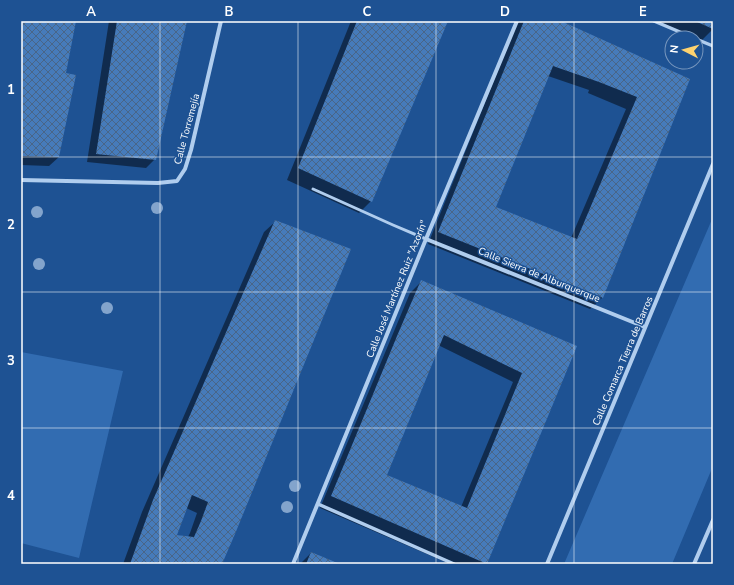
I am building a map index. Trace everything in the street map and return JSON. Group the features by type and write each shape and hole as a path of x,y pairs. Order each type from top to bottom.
{"street":[{"name":"Calle Torremejía","path":"21,180 158,183 177,180 185,169 191,150 221,21"},
{"name":"Calle José Martínez Ruiz \"Azorín\"","path":"293,564 517,21"},
{"path":"654,21 676,30"},
{"name":"Calle Comarca Tierra de Barros","path":"547,564 713,164"},
{"name":"Calle Sierra de Alburquerque","path":"426,239 645,328"},
{"path":"318,504 454,564"},
{"path":"694,564 713,520"}],"lane":[{"path":"313,189 426,239"}],"shaded area":[{"path":"713,217 713,466 672,564 564,564"},
{"path":"21,352 123,371 79,558 21,543"}],"building":[{"path":"21,21 76,21 66,73 76,75 59,157 21,156"},
{"path":"117,21 187,21 156,160 96,154"},
{"path":"357,21 448,21 372,202 298,168"},
{"path":"524,21 561,21 664,67 664,70 670,70 690,79 603,298 438,232","holes":["553,66 637,97 577,239 496,207"]},
{"path":"695,21 713,21 713,29"},
{"path":"275,220 351,249 222,564 130,564 153,500","holes":["192,495 208,502 194,537 177,535"]},
{"path":"421,280 577,346 487,564 331,496","holes":["444,335 522,373 467,508 387,475"]},
{"path":"311,552 340,564 306,564"}]}
